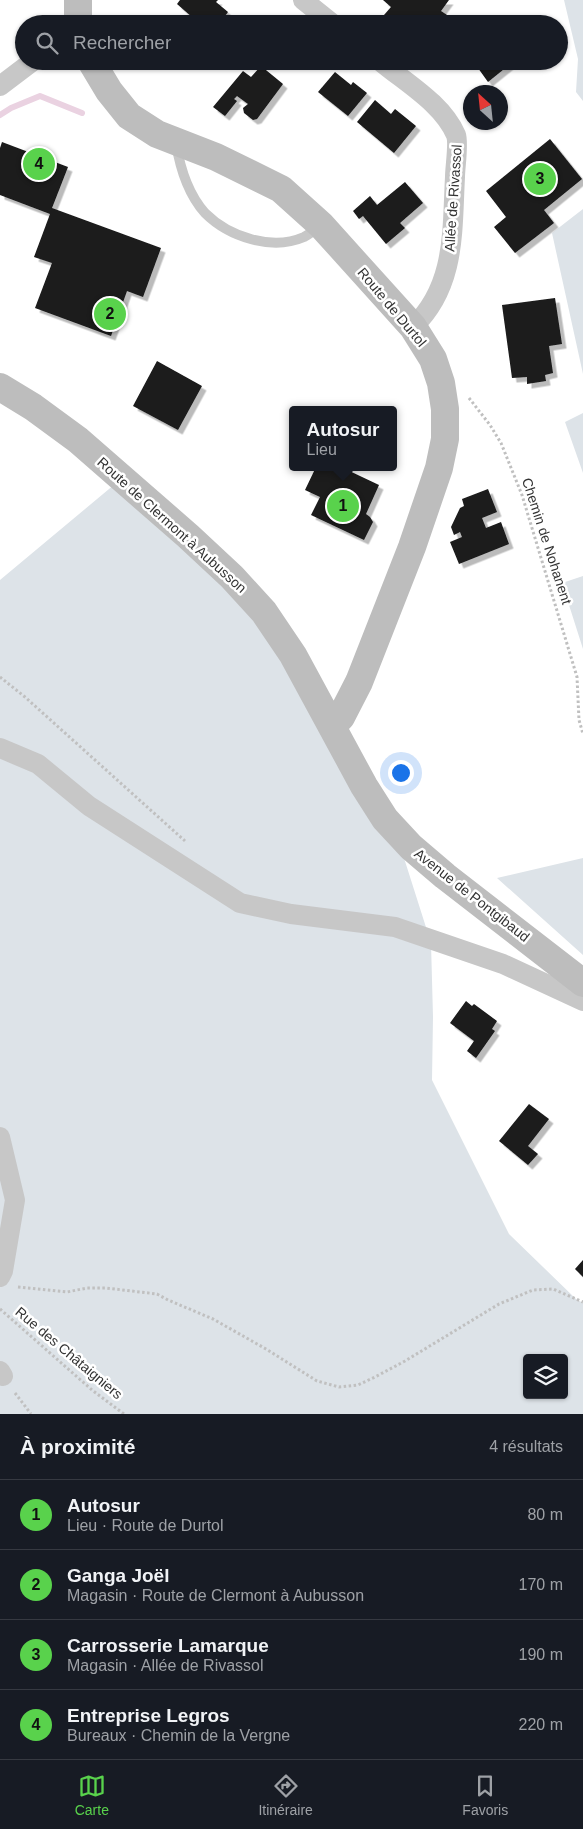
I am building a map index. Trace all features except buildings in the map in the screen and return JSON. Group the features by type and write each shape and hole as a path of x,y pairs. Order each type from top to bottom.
{"street":[{"path":"78,0 78,15"},
{"path":"303,0 322,15"},
{"path":"0,86 21,70"},
{"name":"Route de Durtol","path":"96,70 109,91 129,116 157,134 216,157 281,188 320,225 413,327 433,359 441,383 445,409 445,439 439,468 412,547 359,682 341,717 332,726"},
{"name":"Allée de Rivassol","path":"391,70 441,110 457,137 451,252 438,294 413,327"},
{"name":"Route de Clermont à Aubusson","path":"0,387 34,407 78,440 188,536 238,583 284,640 303,671 356,771"},
{"path":"0,748 38,764 89,806 240,903 291,914 395,927 503,964 583,1001"},
{"name":"Avenue de Pontgibaud","path":"356,771 385,819 411,847 457,886 583,983"},
{"path":"0,1137 15,1200 3,1271 4,1282"}],"lane":[{"path":"176,141 179,165 195,199 206,214 231,231 255,241 284,242 305,237 320,225"}],"path":[{"name":"Chemin de Nohanent","path":"441,383 464,390 490,424 501,443 522,495 577,677 579,720 583,734"},
{"path":"0,677 25,697 191,847"},
{"path":"4,1282 67,1292 88,1288 106,1288 157,1294 212,1319 266,1349 316,1381 339,1387 358,1385 375,1377 405,1362 499,1304 533,1290 553,1289 583,1302"},
{"name":"Rue des Châtaigniers","path":"0,1309 92,1390 124,1414"},
{"path":"1,1373 31,1414"}],"shaded area":[{"path":"564,0 583,0 583,101 576,92 578,59"},
{"path":"583,209 583,374 552,233"},
{"path":"583,413 583,473 565,422"},
{"path":"121,479 259,605 397,836 431,943 432,1080 509,1234 576,1299 583,1303 583,1414 0,1414 0,580"},
{"path":"583,576 583,649 562,583"},
{"path":"583,858 583,955 497,878"}],"waterway":[{"path":"0,115 11,108 40,96 82,113"}],"place":[{"name":"Entreprise Legros","path":"39,164"},
{"name":"Carrosserie Lamarque","path":"540,179"},
{"name":"Ganga Joël","path":"110,314"},
{"name":"Autosur","path":"343,506"}]}
